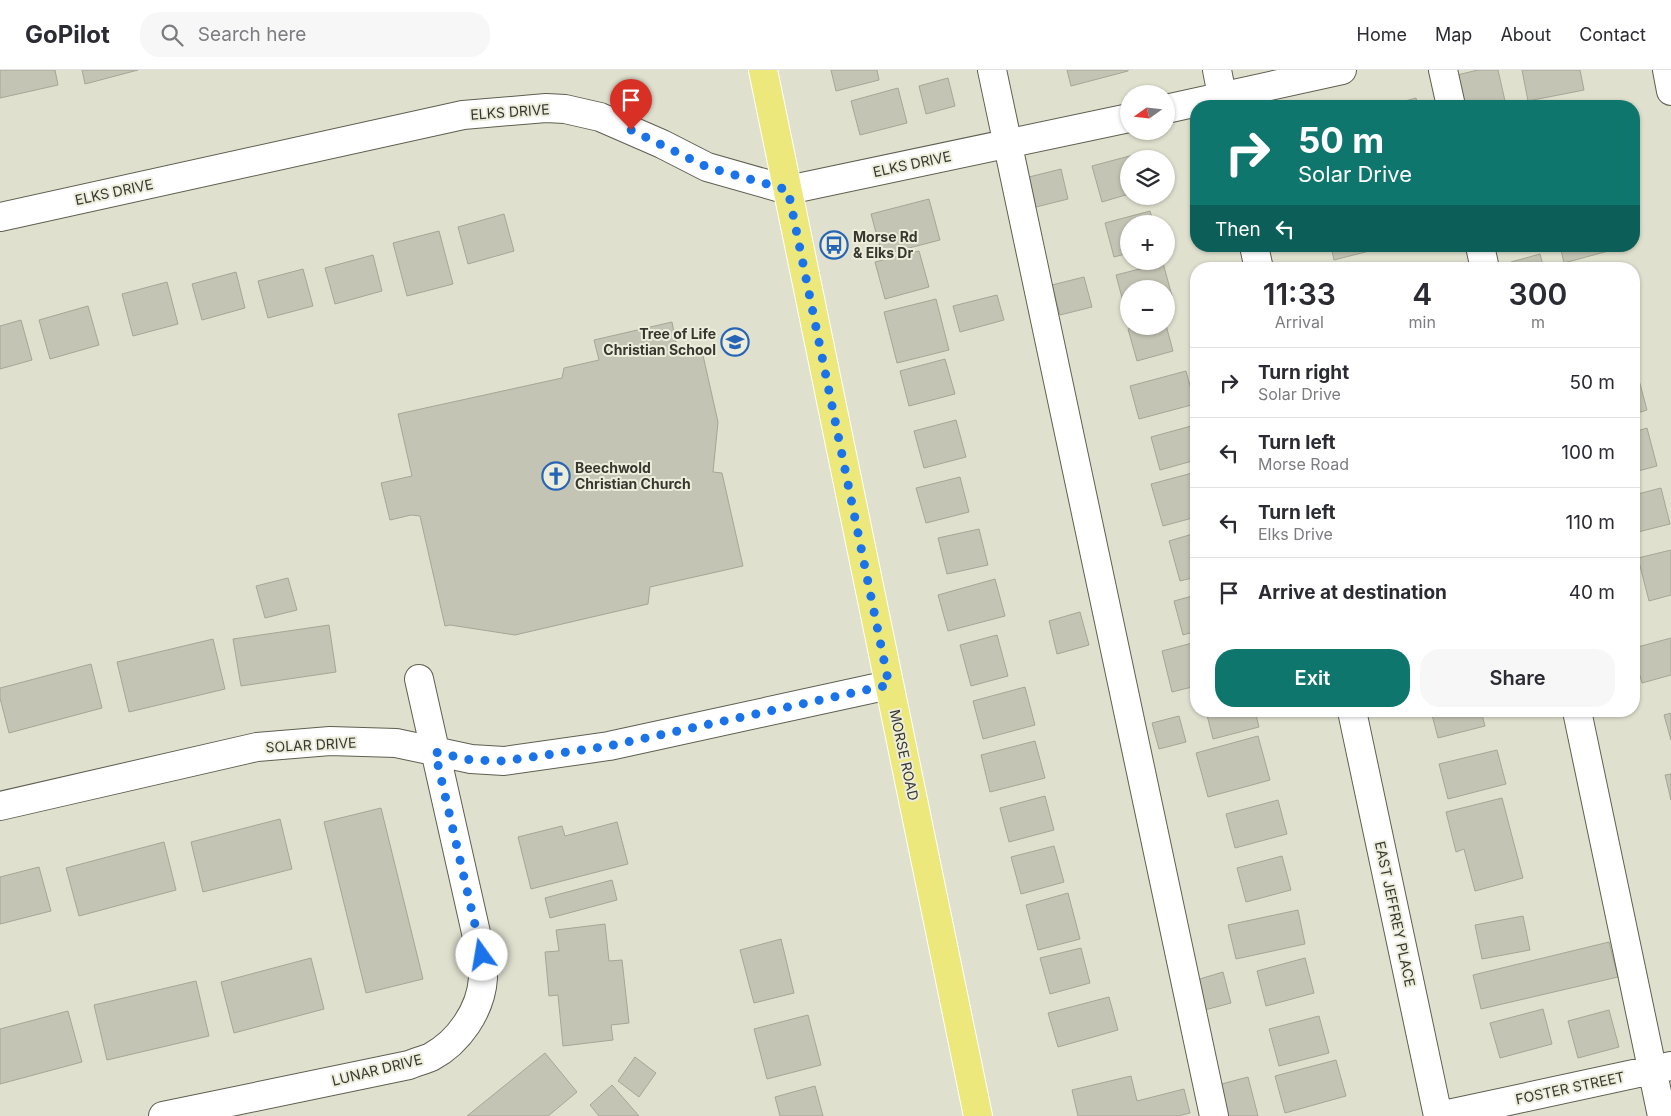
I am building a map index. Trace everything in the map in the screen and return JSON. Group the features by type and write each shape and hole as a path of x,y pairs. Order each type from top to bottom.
{"main road":[{"name":"MORSE ROAD","path":"763,70 978,1116"}],"street":[{"path":"992,70 1214,1116"},
{"path":"1217,70 1223,100"},
{"path":"1230,100 1342,70"},
{"path":"1443,70 1450,100"},
{"path":"1667,70 1671,91"},
{"path":"1175,109 1190,107"},
{"name":"ELKS DRIVE","path":"0,216 463,115 546,108 565,109 600,117 662,144 707,167 788,190 1120,120"},
{"name":"LUNAR DRIVE","path":"163,1116 409,1065 431,1056 452,1042 469,1022 478,1002 483,979 482,955 418,679"},
{"name":"SOLAR DRIVE","path":"0,806 257,747 330,741 396,743 471,760 504,761 571,752 664,735 889,685"},
{"name":"EAST JEFFREY PLACE","path":"1353,717 1439,1116"},
{"path":"1578,717 1661,1068 1662,1116"},
{"name":"FOSTER STREET","path":"1439,1116 1661,1068"}],"building":[{"path":"0,70 55,70 58,85 0,98"},
{"path":"82,70 138,70 85,84"},
{"path":"831,70 877,70 879,80 836,91"},
{"path":"1067,70 1128,70 1128,71 1071,86"},
{"path":"1478,70 1498,70 1505,100 1459,100 1453,76"},
{"path":"1522,70 1580,70 1584,90 1528,100"},
{"path":"948,78 955,106 926,114 919,86"},
{"path":"898,88 907,123 860,135 851,101"},
{"path":"1120,159 1120,197 1102,202 1092,166"},
{"path":"1061,169 1068,199 1036,207 1029,177"},
{"path":"929,199 940,240 882,255 871,214"},
{"path":"1150,211 1151,215 1135,215"},
{"path":"504,214 514,251 468,264 458,227"},
{"path":"1120,219 1120,255 1114,257 1105,223"},
{"path":"439,231 453,284 407,296 393,243"},
{"path":"919,251 929,287 885,299 875,262"},
{"path":"1332,252 1365,252 1334,260"},
{"path":"1561,252 1605,252 1568,262 1564,262"},
{"path":"1540,254 1542,262 1511,262"},
{"path":"373,255 382,291 335,304 325,268"},
{"path":"303,269 313,306 268,318 258,281"},
{"path":"1136,270 1165,270 1168,280 1120,280 1120,290 1116,275"},
{"path":"236,272 245,308 202,320 192,284"},
{"path":"1084,277 1092,307 1060,315 1052,285"},
{"path":"167,282 178,324 133,336 122,294"},
{"path":"997,295 1004,320 960,332 953,306"},
{"path":"936,299 949,350 897,363 884,312"},
{"path":"88,306 99,345 50,359 39,320"},
{"path":"21,320 32,360 0,369 0,326"},
{"name":"Beechwold Christian Church","path":"672,322 677,348 702,351 718,422 713,472 722,473 743,566 650,587 648,604 515,635 450,625 445,626 420,516 411,515 390,520 381,483 412,476 398,414 562,378 564,368 599,360 594,340"},
{"path":"1130,335 1169,335 1173,351 1137,361"},
{"path":"945,359 955,394 909,406 900,371"},
{"path":"1186,371 1190,386 1190,405 1139,419 1130,386"},
{"path":"1640,384 1647,410 1640,412"},
{"path":"956,420 966,457 924,468 914,431"},
{"path":"1190,426 1190,462 1160,470 1151,437"},
{"path":"1647,428 1657,466 1640,470 1640,430"},
{"path":"1190,474 1190,519 1163,526 1151,484"},
{"path":"960,477 969,512 926,523 916,488"},
{"path":"1661,488 1670,524 1640,532 1640,493"},
{"path":"979,529 988,565 947,574 938,538"},
{"path":"1190,535 1190,578 1180,581 1169,541"},
{"path":"1671,550 1671,595 1649,601 1640,566 1640,558"},
{"path":"288,578 297,610 265,618 256,586"},
{"path":"995,579 1005,616 948,631 938,595"},
{"path":"1190,597 1190,633 1183,635 1174,601"},
{"path":"1080,612 1089,645 1057,654 1049,621"},
{"path":"329,625 336,672 241,686 233,639"},
{"path":"997,635 1008,676 971,686 960,645"},
{"path":"1671,638 1671,675 1642,683 1640,676 1640,646"},
{"path":"213,639 225,689 129,712 117,662"},
{"path":"1190,644 1190,688 1172,692 1162,651"},
{"path":"91,664 102,708 9,733 0,698 0,688"},
{"path":"1025,687 1035,725 983,739 973,701"},
{"path":"1671,713 1671,740 1664,715"},
{"path":"1179,716 1186,742 1159,749 1152,723"},
{"path":"1208,717 1256,717 1259,727 1213,739"},
{"path":"1433,717 1483,717 1485,726 1438,738"},
{"path":"1258,736 1270,780 1208,797 1196,753"},
{"path":"1035,741 1045,778 990,792 981,755"},
{"path":"1497,750 1506,784 1448,799 1439,764"},
{"path":"1671,774 1671,800 1665,775"},
{"path":"1045,796 1054,830 1009,842 1000,808"},
{"path":"1502,798 1523,878 1475,891 1464,849 1456,852 1446,812"},
{"path":"1278,800 1287,834 1235,848 1226,814"},
{"path":"381,808 423,979 366,993 324,822"},
{"path":"280,819 292,869 203,892 191,842"},
{"path":"617,822 628,864 531,889 518,837 562,826 565,836"},
{"path":"164,842 176,890 79,916 66,868"},
{"path":"1054,846 1064,882 1021,894 1011,857"},
{"path":"1282,856 1291,890 1246,902 1237,868"},
{"path":"39,867 51,911 0,924 0,877"},
{"path":"612,880 617,900 550,918 545,898"},
{"path":"1068,893 1080,939 1038,950 1026,905"},
{"path":"1298,910 1305,944 1236,959 1228,925"},
{"path":"1523,916 1530,950 1482,959 1475,925"},
{"path":"605,924 609,961 622,960 629,1023 611,1025 613,1040 563,1046 558,995 549,996 545,952 559,951 556,930"},
{"path":"781,939 794,993 754,1003 740,950"},
{"path":"1609,942 1618,977 1481,1009 1473,975"},
{"path":"1081,948 1090,983 1050,994 1040,958"},
{"path":"311,958 324,1009 234,1033 221,982"},
{"path":"1305,958 1314,993 1266,1006 1257,971"},
{"path":"1223,972 1231,1003 1201,1011 1193,981"},
{"path":"196,981 209,1036 107,1060 94,1005"},
{"path":"1109,997 1118,1030 1058,1047 1048,1013"},
{"path":"1543,1009 1552,1044 1500,1058 1490,1023"},
{"path":"1609,1010 1619,1047 1578,1058 1568,1021"},
{"path":"68,1011 82,1062 0,1084 0,1029"},
{"path":"808,1015 821,1065 767,1079 754,1029"},
{"path":"1319,1016 1329,1053 1279,1066 1269,1029"},
{"path":"545,1053 577,1092 548,1116 467,1116"},
{"path":"635,1057 656,1073 639,1097 618,1081"},
{"path":"1336,1060 1346,1096 1285,1113 1275,1076"},
{"path":"1131,1076 1137,1101 1184,1089 1190,1113 1178,1116 1078,1116 1072,1090"},
{"path":"1248,1077 1258,1116 1222,1116 1214,1086"},
{"path":"612,1085 639,1116 599,1116 590,1105"},
{"path":"815,1086 823,1116 780,1116 775,1097"}],"place":[{"name":"Morse Rd & Elks Dr","path":"834,245"},
{"name":"Tree of Life Christian School","path":"735,342"},
{"name":"Beechwold Christian Church","path":"556,476"}],"route":[{"path":"482,955 435,752 471,760 504,761 609,746 889,685 788,190 707,167 631,130"}]}
